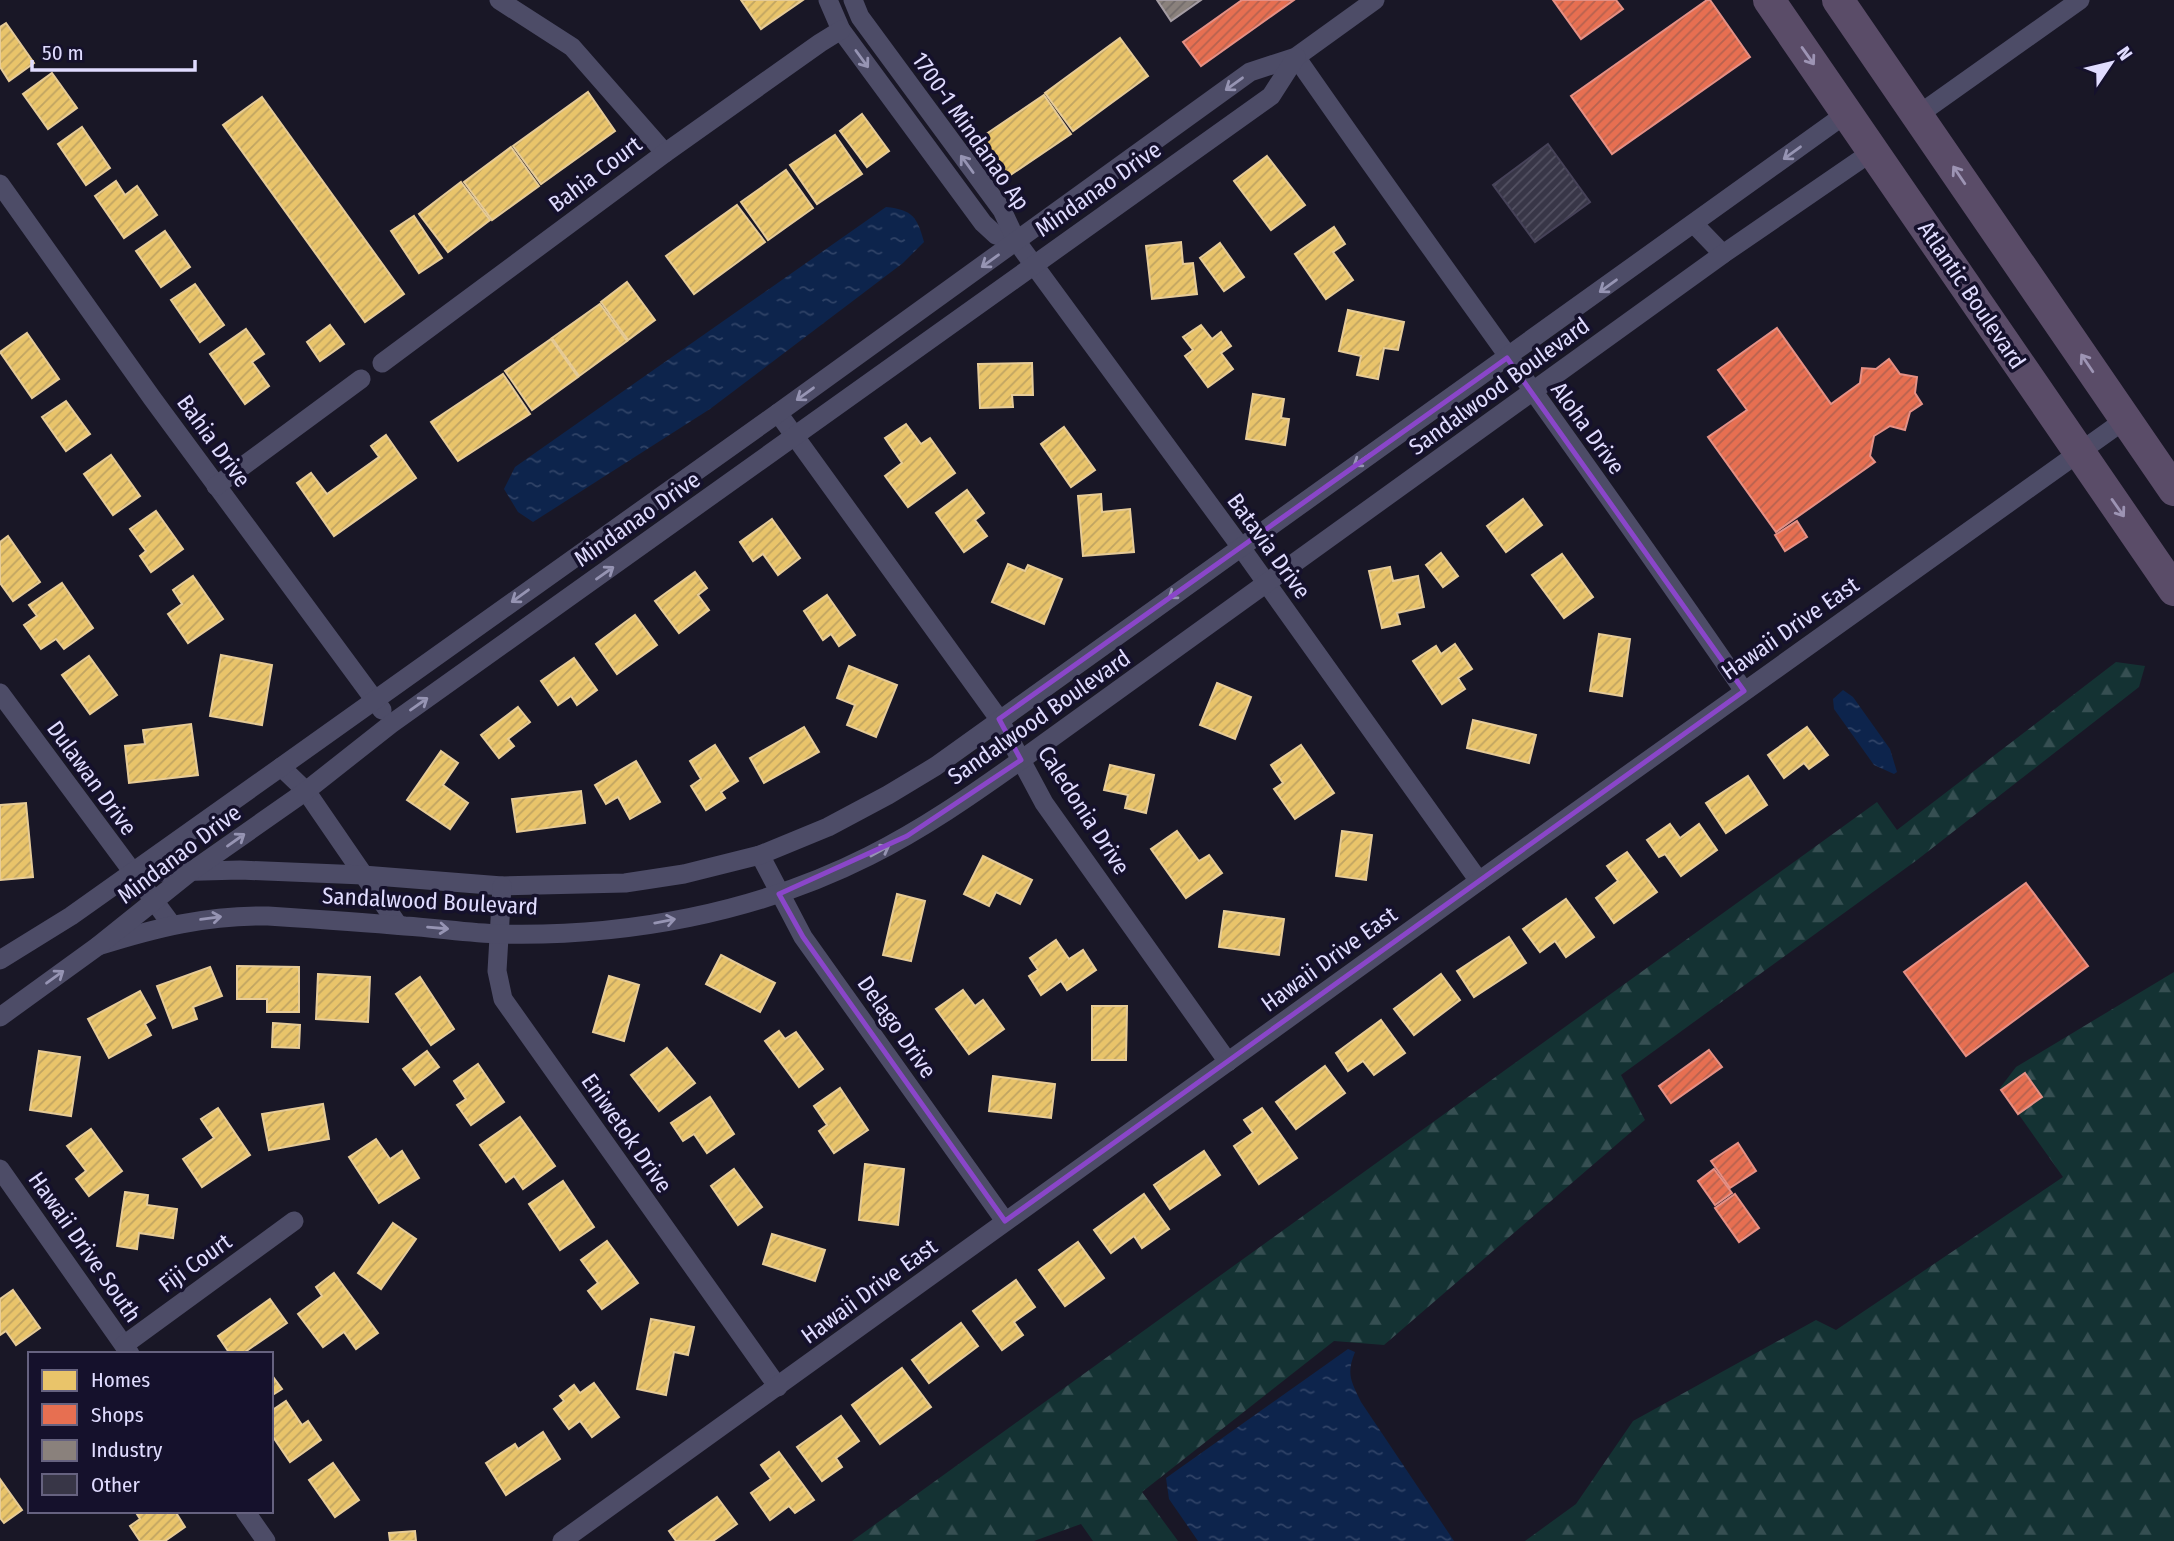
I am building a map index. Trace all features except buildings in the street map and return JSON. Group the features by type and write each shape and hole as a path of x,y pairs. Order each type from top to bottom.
{"highway":[{"name":"Atlantic Boulevard","path":"1769,0 2174,590"},
{"path":"1838,0 2174,490"}],"street":[{"path":"499,0 572,47 665,153"},
{"name":"1700-1 Mindanao Ap","path":"828,0 841,30 983,223 996,235 1017,242"},
{"name":"1700-1 Mindanao Ap","path":"853,0 860,17 1002,211 1017,242"},
{"name":"Mindanao Drive","path":"0,960 71,916 374,701 1017,242 1250,72 1296,57 1375,0"},
{"path":"1917,115 2080,0"},
{"name":"Bahia Court","path":"382,363 665,153 841,30"},
{"name":"Mindanao Drive","path":"0,1017 98,946 189,873 306,791 391,724 1271,96 1296,57"},
{"name":"Aloha Drive","path":"1296,57 1744,691"},
{"name":"Sandalwood Boulevard","path":"131,873 240,870 363,875 502,886 625,883 684,874 760,855 828,827 936,766 1847,113"},
{"name":"Sandalwood Boulevard","path":"98,946 172,925 230,915 500,934 604,930 640,926 724,909 779,894 832,873 897,841 956,806 1723,254 1873,151"},
{"name":"Bahia Drive","path":"0,184 216,486 391,724"},
{"path":"1694,224 1723,254"},
{"name":"Batavia Drive","path":"1017,242 1267,584 1479,881"},
{"path":"216,486 361,379"},
{"name":"Caledonia Drive","path":"778,413 999,719 1044,803 1228,1062"},
{"name":"Hawaii Drive East","path":"562,1541 2126,419"},
{"name":"Dulawan Drive","path":"0,693 153,903 172,925"},
{"path":"281,767 306,791 398,925"},
{"name":"Delago Drive","path":"760,855 803,937 1005,1221"},
{"name":"Eniwetok Drive","path":"502,886 497,971 503,999 778,1387"},
{"name":"Hawaii Drive South","path":"0,1169 127,1349"},
{"name":"Fiji Court","path":"127,1349 294,1221"},
{"path":"246,1513 266,1541"}],"highlighted area":[{"path":"1507,358 1744,691 1005,1221 803,937 779,894 907,836 1021,760 999,719"}],"green space":[{"path":"2116,662 2145,666 2139,687 1917,860 1621,1075 1645,1120 1384,1345 1334,1341 1142,1492 1178,1541 1093,1541 1081,1524 1034,1541 852,1541 1877,802 1897,830"},
{"path":"2174,972 2174,1541 1525,1541 1576,1504 1633,1421 1816,1320 1836,1330 2063,1177 2000,1088 2016,1067"}],"water":[{"path":"886,207 902,210 912,216 924,242 903,263 710,409 533,522 518,512 504,489 515,467"},
{"path":"1843,690 1853,697 1890,749 1897,772 1894,774 1874,765 1834,709 1833,699"},
{"path":"1348,1349 1355,1352 1351,1377 1361,1402 1454,1541 1198,1541 1169,1499 1166,1478"}]}
